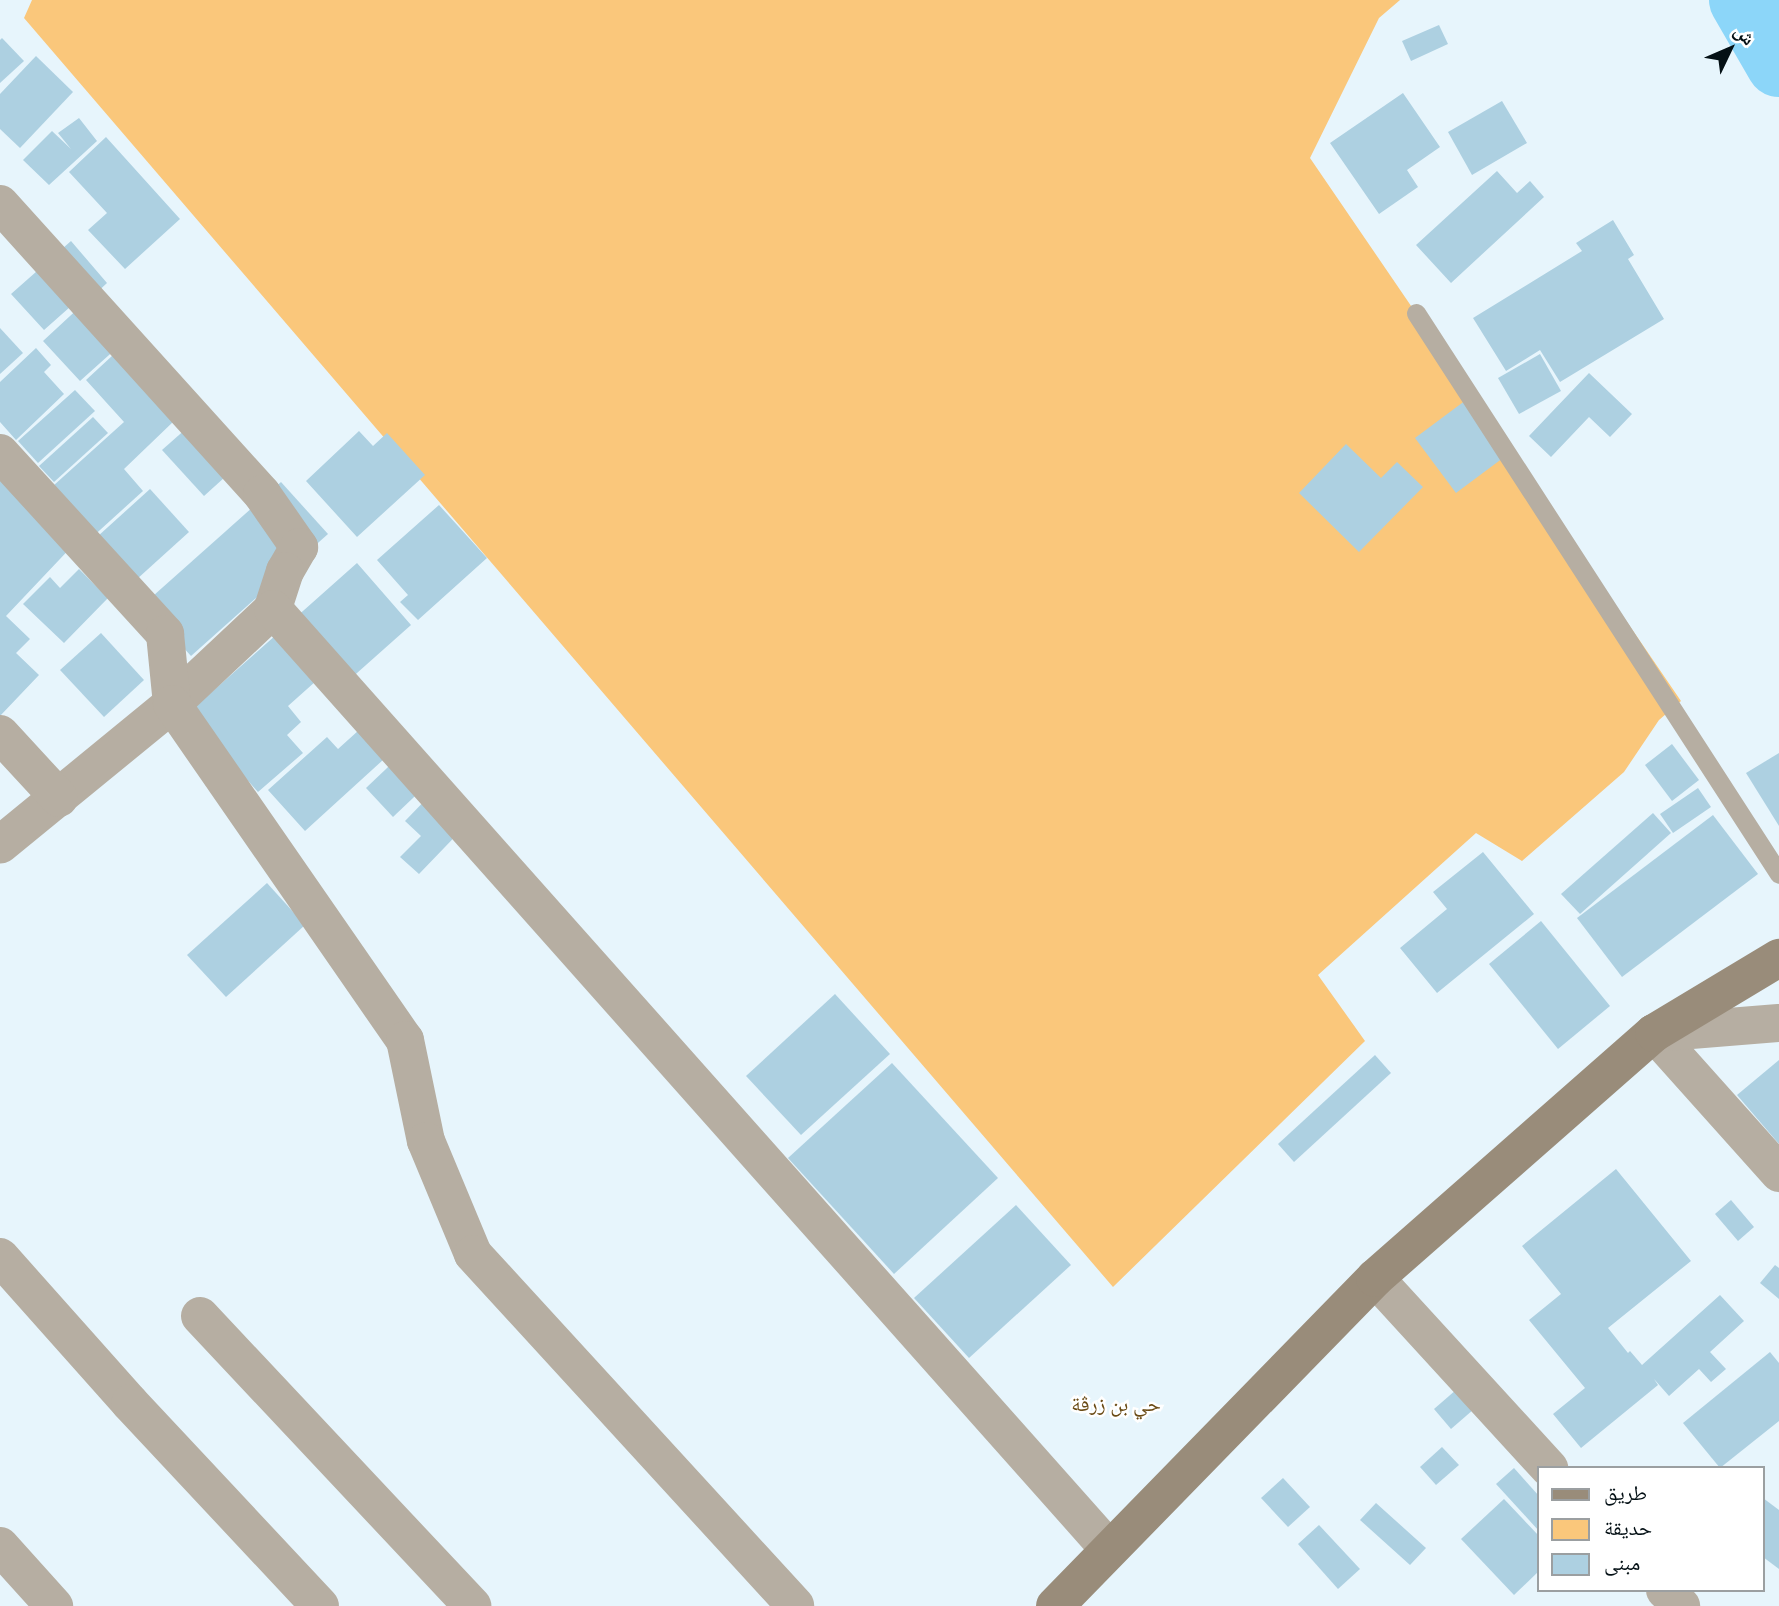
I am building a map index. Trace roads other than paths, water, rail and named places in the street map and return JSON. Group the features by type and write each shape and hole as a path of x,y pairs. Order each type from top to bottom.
{"main road":[{"path":"1055,1606 1375,1278 1654,1033 1779,958"}],"street":[{"path":"0,204 262,494 299,547 285,571 272,609 172,704 0,845"},
{"path":"0,453 165,634 172,704 405,1040 426,1141 473,1254 794,1606"},
{"path":"272,609 1109,1549"},
{"path":"0,734 59,798"},
{"path":"1654,1033 1779,1023"},
{"path":"1654,1033 1779,1173"},
{"path":"0,1257 131,1403 320,1606"},
{"path":"1375,1278 1547,1466"},
{"path":"200,1316 472,1606"},
{"path":"0,1546 54,1606"},
{"path":"1667,1592 1681,1606"}],"lane":[{"path":"1416,313 1779,874"}],"waterway":[{"path":"1742,0 1779,64"}],"district":[{"name":"حي بن زرڤة","path":"1116,1403"}]}
